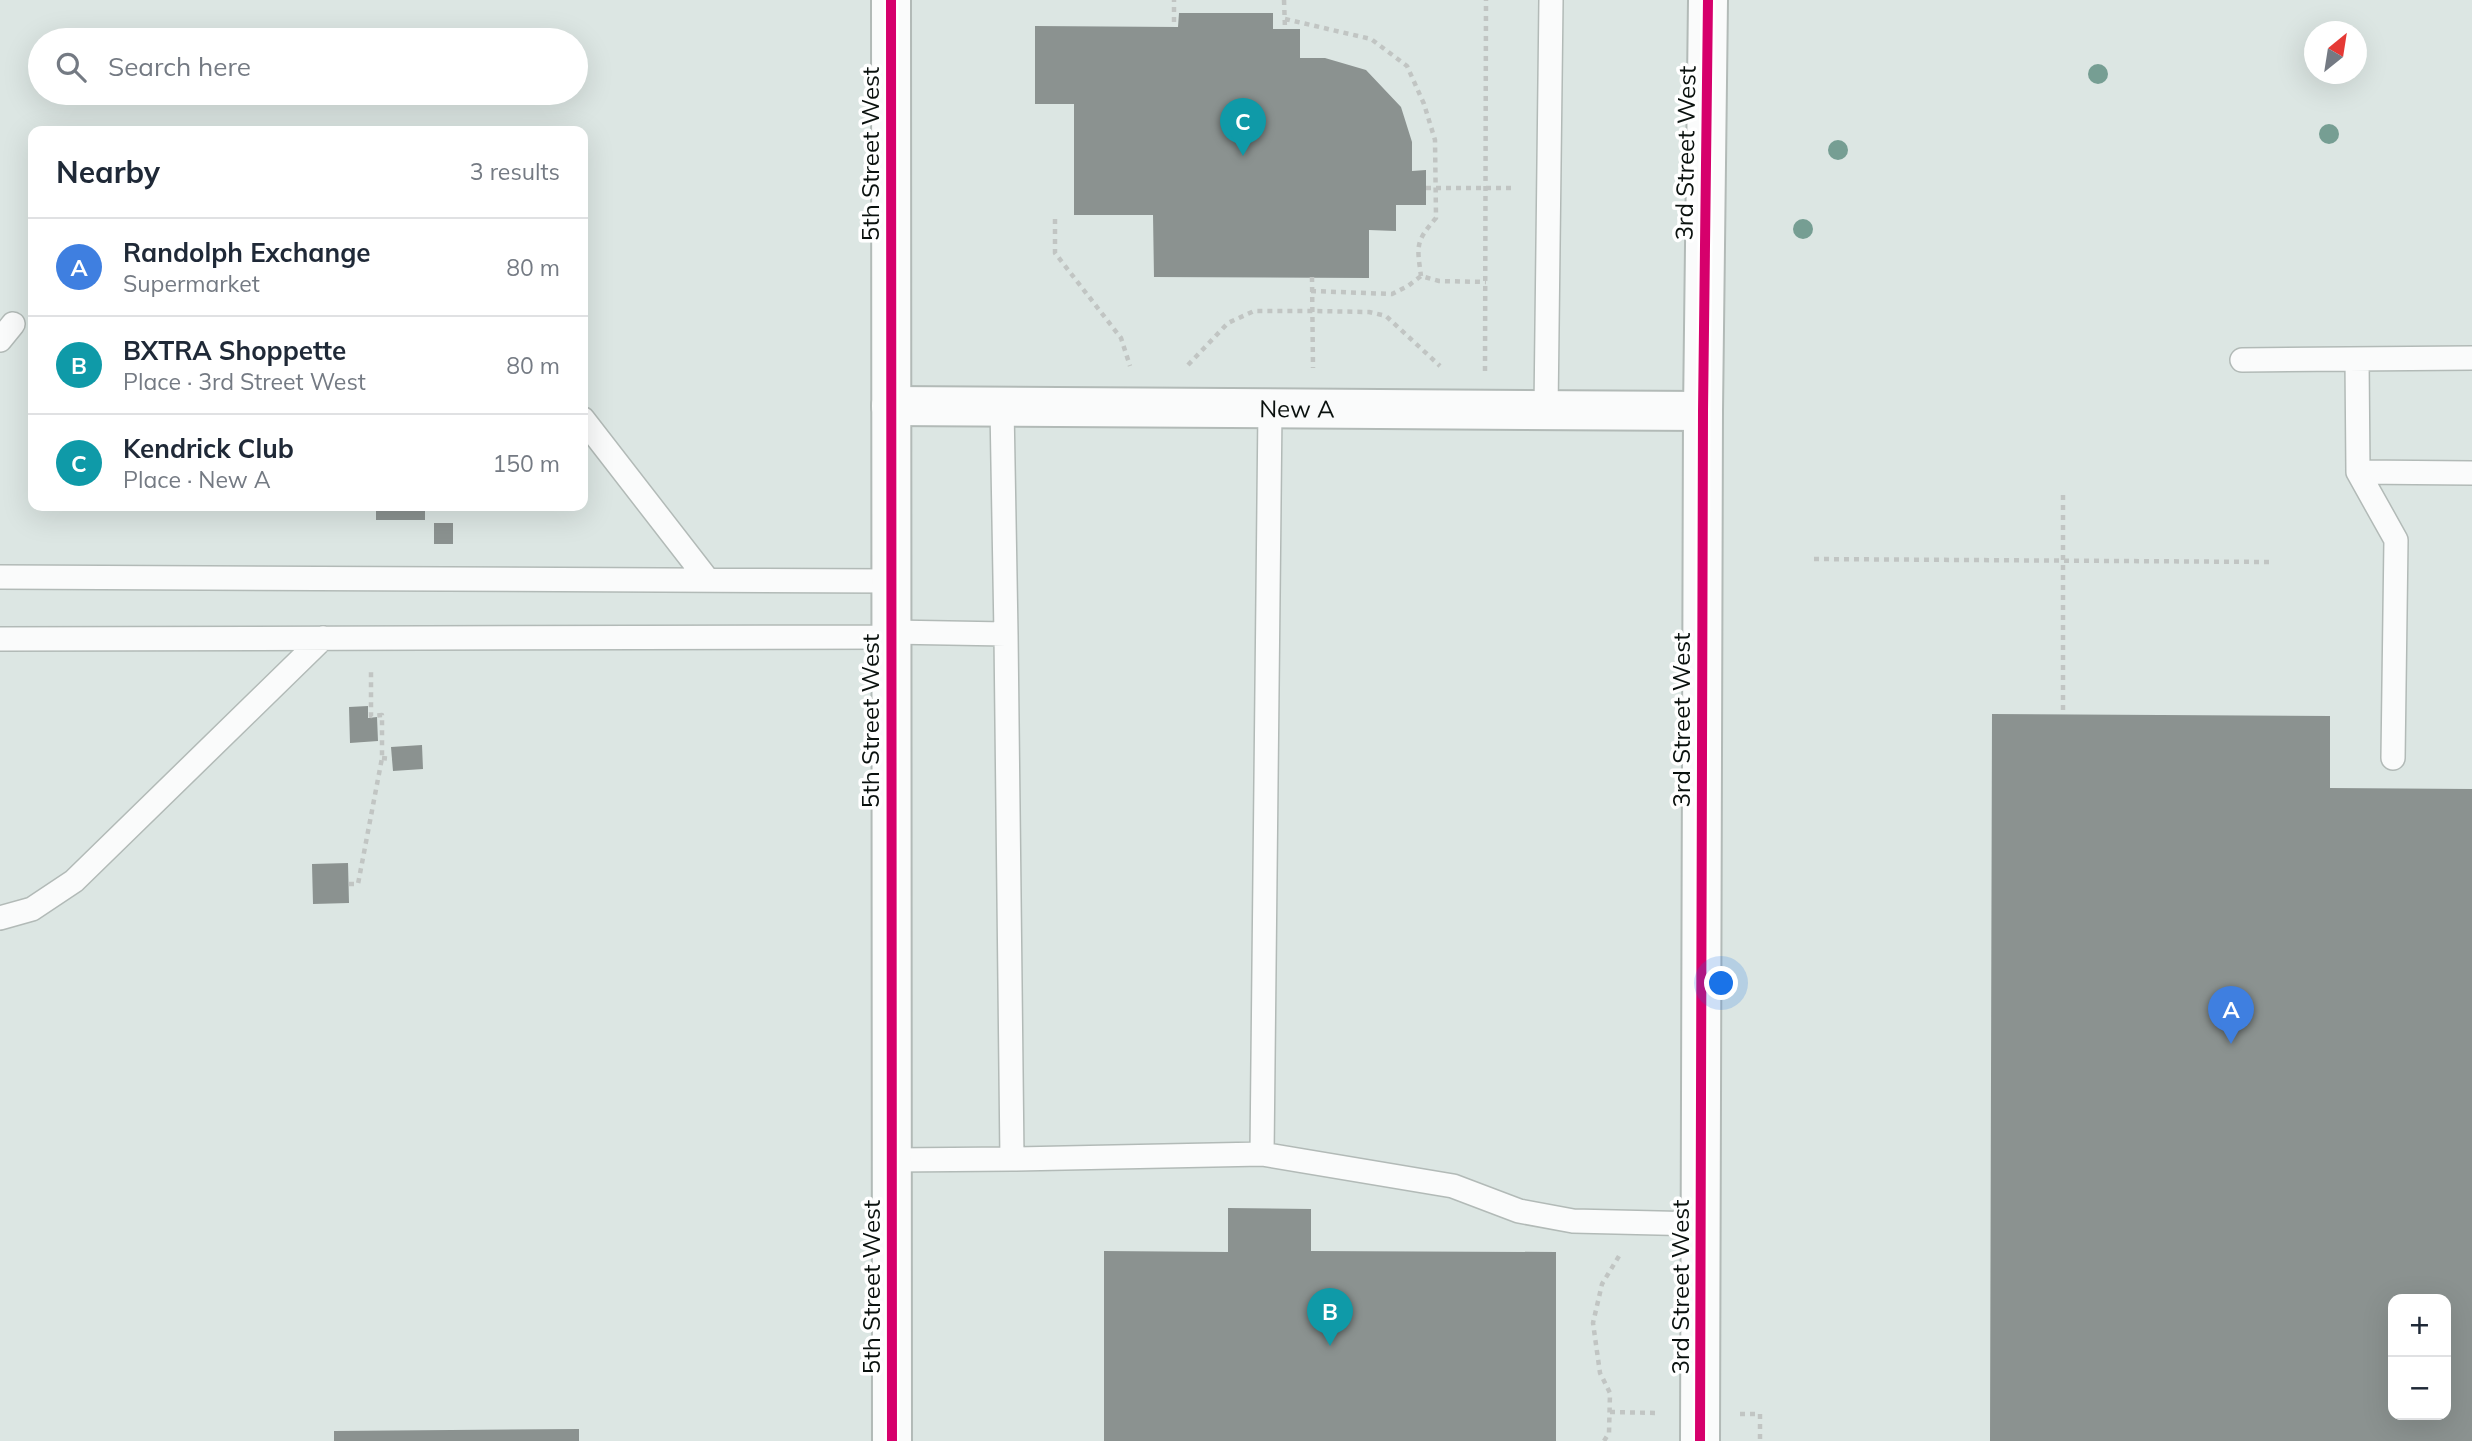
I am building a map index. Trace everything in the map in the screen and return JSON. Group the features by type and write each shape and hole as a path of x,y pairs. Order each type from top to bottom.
{"street":[{"name":"5th Street West","path":"891,0 892,1441"},
{"name":"3rd Street West","path":"1700,1441 1703,411 1708,0"},
{"name":"New A","path":"891,407 1703,411"}],"lane":[{"path":"1546,410 1552,0"},
{"path":"2242,360 2472,358"},
{"path":"2357,359 2358,472 2396,540 2393,758"},
{"path":"1002,407 1012,1159"},
{"path":"1262,1154 1270,409"},
{"path":"588,425 707,579"},
{"path":"2358,472 2472,473"},
{"path":"0,577 891,580"},
{"path":"0,639 1006,634"},
{"path":"0,918 32,909 74,881 323,638"},
{"path":"892,1160 1262,1154 1453,1186 1519,1211 1573,1221 1701,1224"}],"path":[{"path":"1174,0 1174,22"},
{"path":"1284,0 1285,29"},
{"path":"1474,375 1485,375 1486,0"},
{"path":"1285,19 1371,39 1407,66 1424,104 1435,140 1436,218 1417,246 1421,276"},
{"path":"1426,188 1549,188"},
{"path":"1055,219 1055,253 1121,338 1129,365 1139,375"},
{"path":"1421,276 1439,281 1486,282"},
{"path":"1311,291 1392,294 1421,276"},
{"path":"1311,277 1313,409"},
{"path":"1180,370 1228,323 1254,311 1369,312 1386,316 1445,369"},
{"path":"2063,495 2063,714"},
{"path":"1814,559 2271,562"},
{"path":"349,884 358,884 382,758 382,715 371,716 370,638"},
{"path":"382,758 392,759"},
{"path":"1604,1441 1609,1433 1610,1393 1600,1373 1593,1323 1602,1284 1620,1254 1619,1222"}],"building":[{"path":"1179,13 1273,13 1273,29 1300,29 1300,58 1325,58 1366,70 1401,107 1412,142 1412,171 1426,170 1426,205 1396,205 1396,231 1369,230 1369,278 1154,277 1153,215 1074,215 1074,104 1035,104 1035,26 1178,27"},
{"path":"376,511 425,511 425,520 376,520"},
{"path":"434,523 453,523 453,544 434,544"},
{"path":"368,706 368,718 377,717 378,741 350,743 349,707"},
{"path":"1992,714 2330,716 2330,788 2472,789 2472,1441 1990,1441"},
{"path":"422,745 423,769 393,771 391,747"},
{"path":"348,863 349,903 313,904 312,864"},
{"path":"1228,1208 1311,1209 1311,1251 1556,1252 1556,1441 1104,1441 1104,1251 1228,1252"},
{"path":"579,1429 579,1441 334,1441 334,1431"}],"cycle path":[{"path":"891,0 892,1441"},
{"path":"1700,1441 1703,411 1708,0"}],"place":[{"name":"Kendrick Club","path":"1243,156"},
{"name":"Randolph Exchange","path":"2231,1044"},
{"name":"BXTRA Shoppette","path":"1330,1346"}]}
